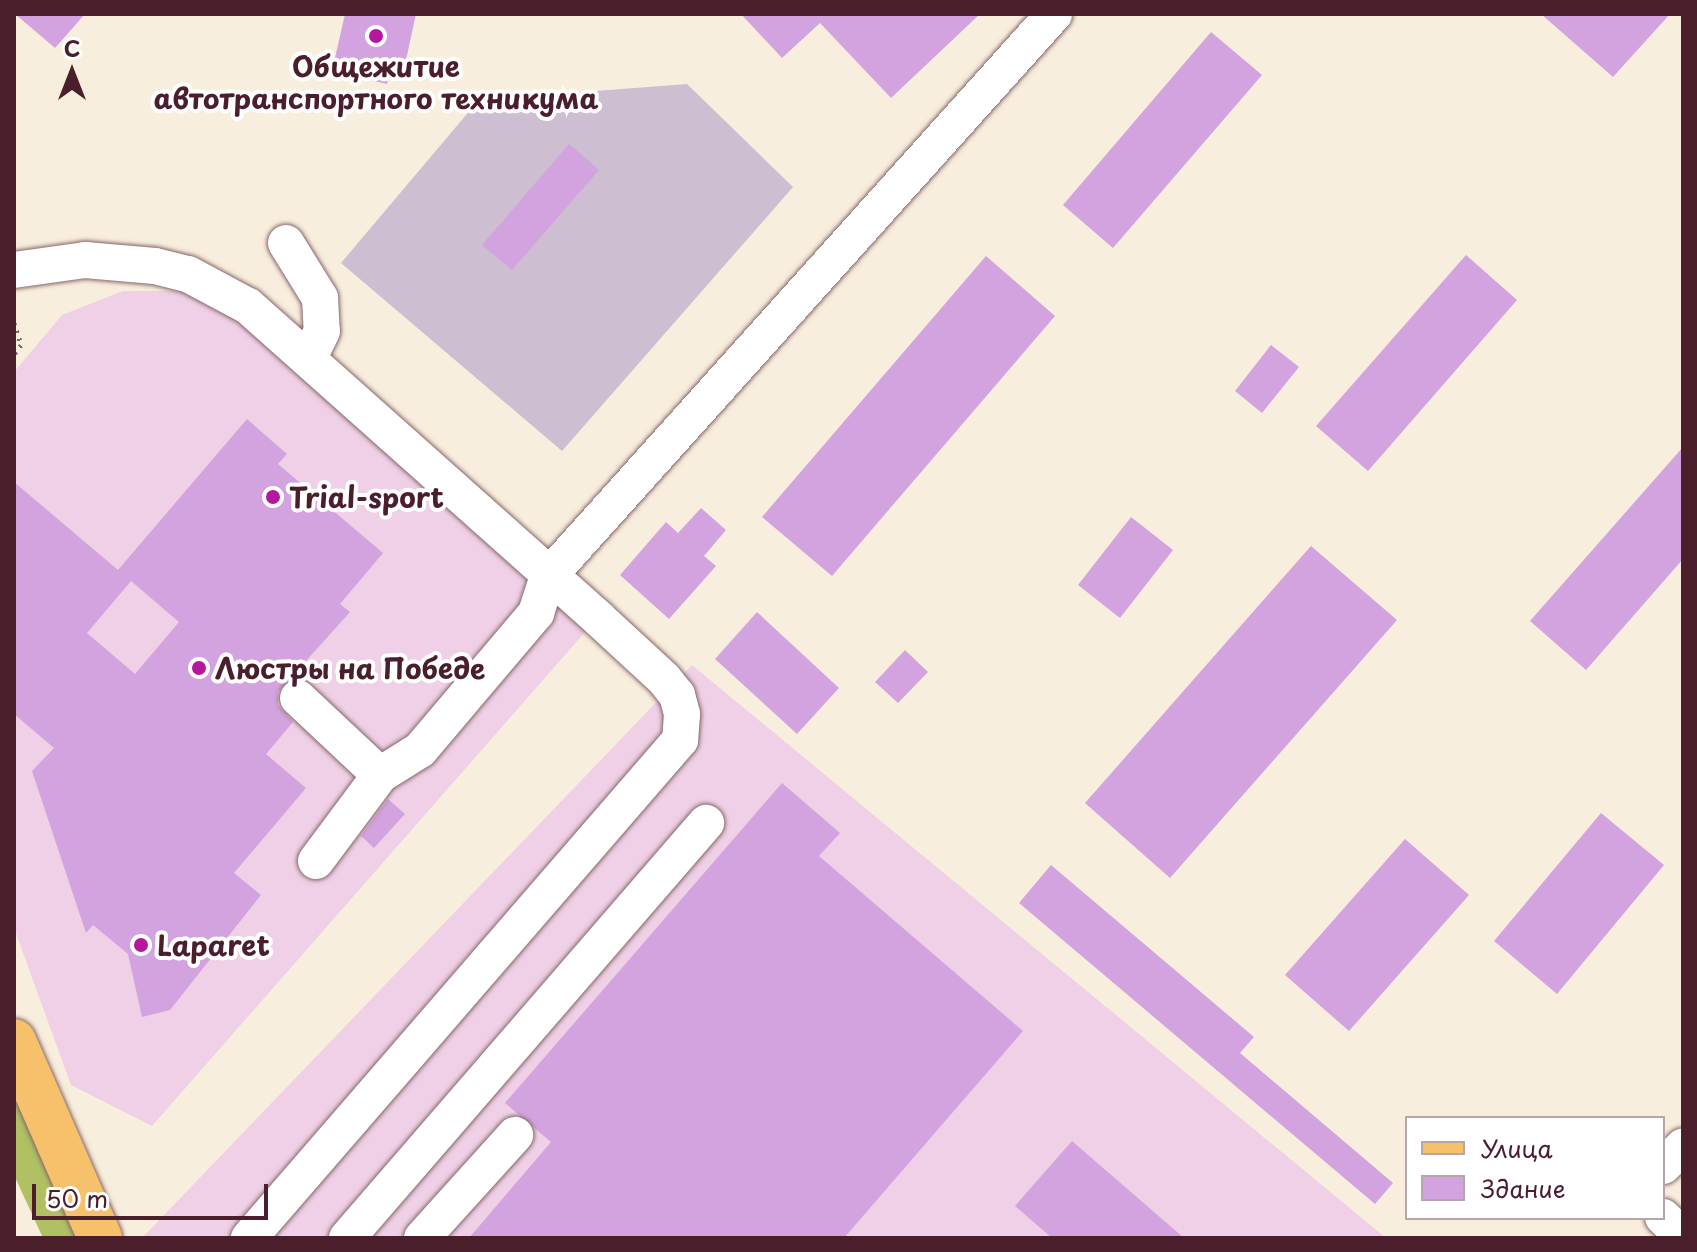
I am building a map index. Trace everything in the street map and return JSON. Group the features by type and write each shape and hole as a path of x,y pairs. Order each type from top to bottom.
{"main road":[{"path":"14,1041 100,1238"}],"street":[{"path":"316,861 380,775 420,750 536,613 548,577 1054,14"},
{"path":"286,243 320,298 322,331 310,356"},
{"path":"14,270 85,260 188,274 248,306 310,356 548,577 598,618 677,695 680,740 249,1238"},
{"path":"298,698 380,775"},
{"path":"347,1238 706,823"},
{"path":"422,1238 515,1135"},
{"path":"1665,1164 1683,1147"},
{"path":"1665,1219 1683,1237"}],"path":[{"path":"14,323 21,345 14,354"}],"shaded area":[{"path":"687,84 793,187 562,451 341,263 472,108 490,99"},
{"path":"123,291 189,291 246,319 586,631 152,1126 71,1085 14,928 14,372 62,315"},
{"path":"692,665 1386,1238 142,1238"}],"green space":[{"path":"14,1078 82,1238 43,1238 14,1175"}],"building":[{"path":"15,14 85,14 55,48"},
{"name":"Общежитие автотранспортного техникума","path":"345,14 416,14 406,60 393,57 387,84 332,71"},
{"path":"741,14 980,14 891,98 820,23 782,58"},
{"path":"1541,14 1670,14 1613,77"},
{"path":"1211,32 1262,75 1113,248 1063,205"},
{"path":"569,144 599,170 512,270 482,245"},
{"path":"1466,255 1517,300 1368,471 1316,426"},
{"path":"986,256 1055,316 832,576 762,517"},
{"path":"1271,345 1299,367 1262,413 1235,391"},
{"path":"247,419 287,454 278,464 383,553 340,604 350,612 278,692 278,705 293,722 266,754 306,788 234,873 261,895 170,1010 142,1017 128,954 93,925 86,933 32,771 54,748 14,714 14,482 118,570","holes":["131,581 179,622 135,674 87,633"]},
{"path":"1683,447 1683,559 1586,670 1530,621"},
{"path":"701,508 726,530 704,556 716,566 669,619 620,575 666,522 678,533"},
{"path":"1131,517 1173,550 1120,618 1078,585"},
{"path":"1311,546 1397,620 1170,878 1085,803"},
{"path":"757,612 839,688 797,734 715,659"},
{"path":"905,650 928,672 898,703 875,682"},
{"path":"782,783 840,833 819,856 1023,1031 844,1238 469,1238 551,1142 505,1103"},
{"path":"388,799 405,814 374,848 361,836"},
{"path":"1601,813 1664,865 1557,994 1494,941"},
{"path":"1405,839 1469,895 1349,1031 1285,975"},
{"path":"1051,865 1254,1037 1240,1053 1393,1183 1375,1204 1019,903"},
{"path":"1072,1141 1184,1238 1052,1238 1015,1206"}],"place":[{"name":"Общежитие автотранспортного техникума","path":"376,36"},
{"name":"Trial-sport","path":"273,497"},
{"name":"Люстры на Победе","path":"199,668"},
{"name":"Laparet","path":"141,945"}]}
